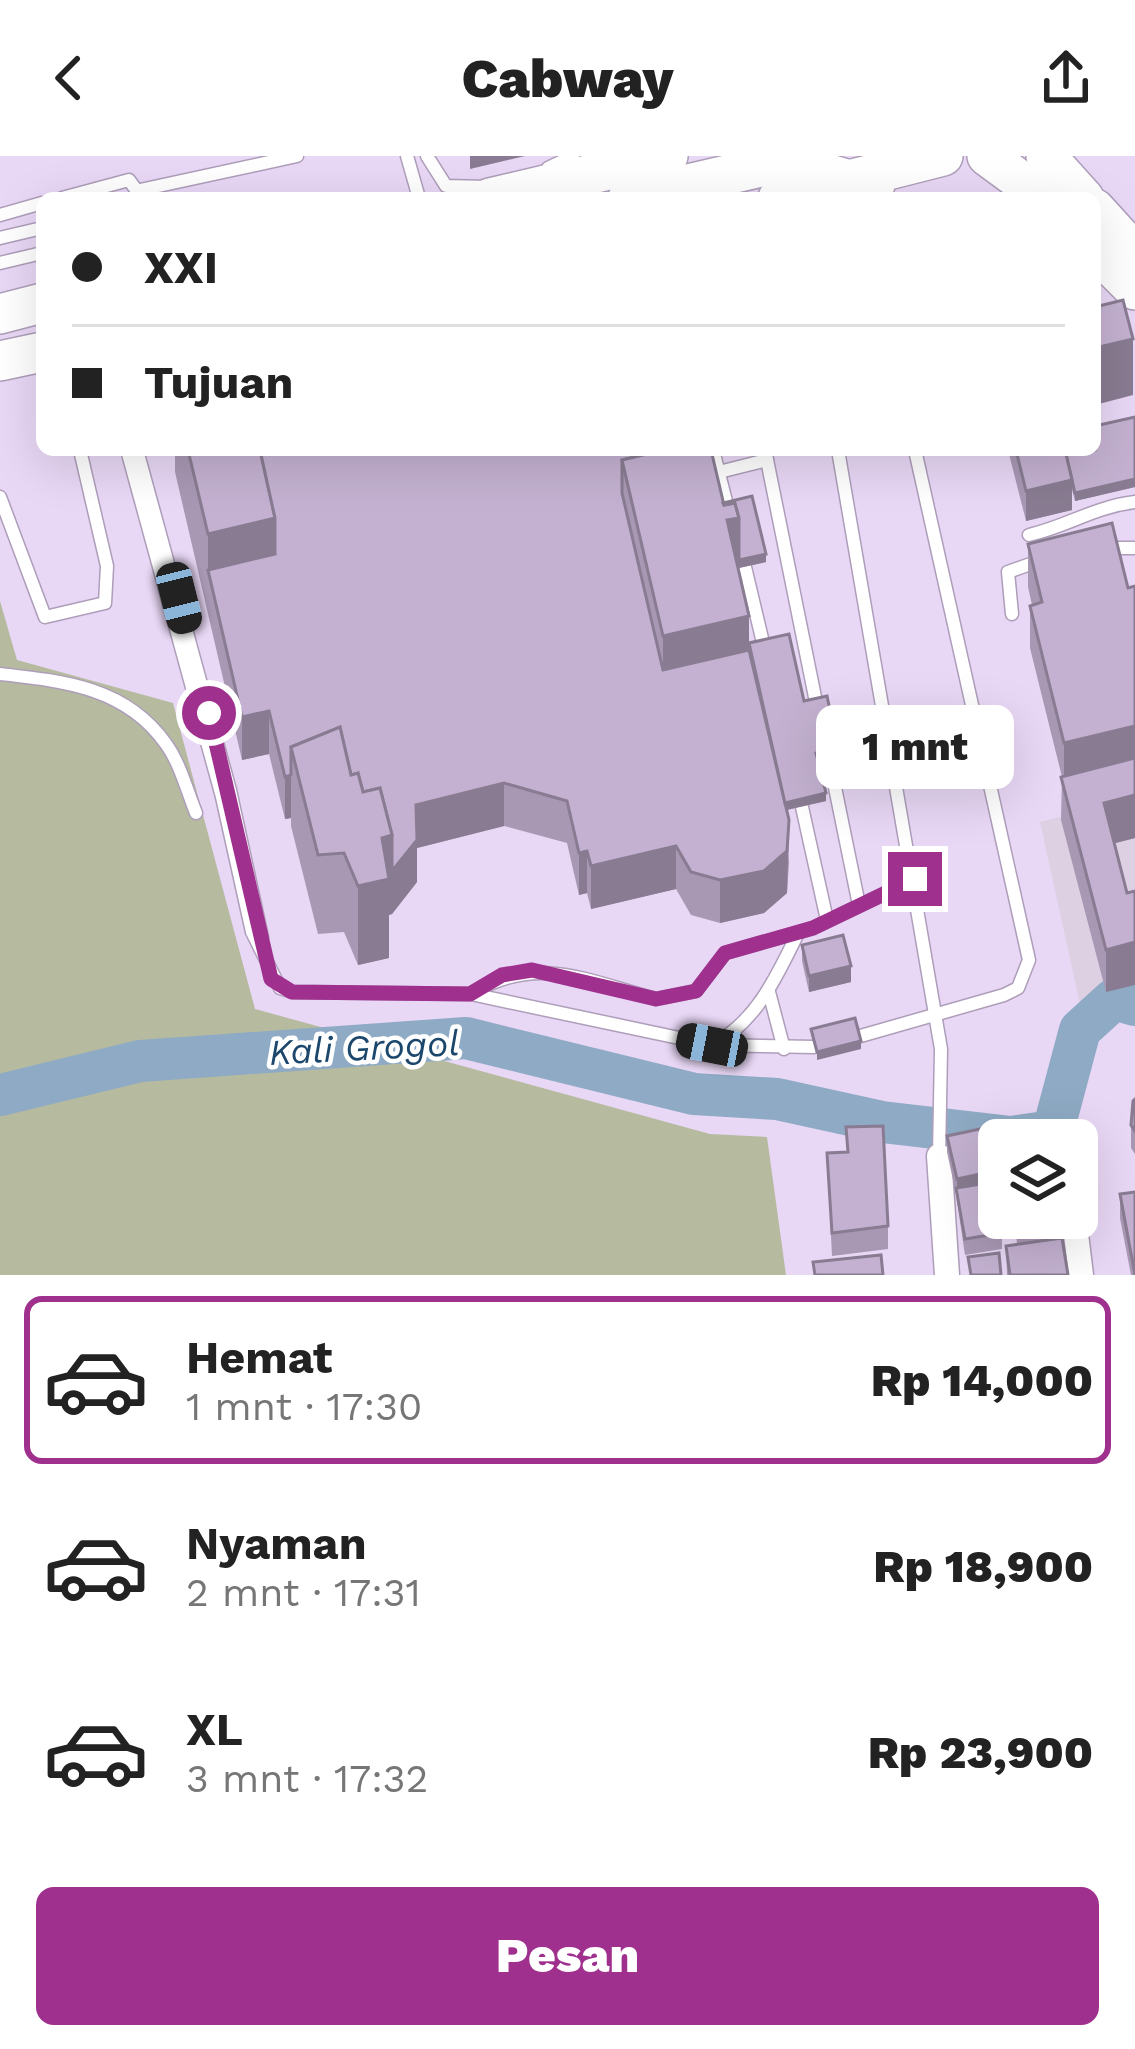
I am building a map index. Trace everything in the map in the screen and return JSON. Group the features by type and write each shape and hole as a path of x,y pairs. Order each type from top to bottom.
{"main road":[{"path":"654,192 787,161 851,189 890,183 943,156"},
{"path":"987,156 1038,192"},
{"path":"1046,156 1079,192"},
{"path":"513,192 646,157"},
{"path":"1101,216 1135,253"},
{"path":"1101,256 1135,290"},
{"path":"0,314 36,305"},
{"path":"0,361 36,353"}],"street":[{"path":"938,1156 947,1275"},
{"path":"1077,1239 1081,1275"}],"lane":[{"path":"149,192 297,156"},
{"path":"407,156 416,192"},
{"path":"427,156 446,186 473,190 646,157"},
{"path":"531,178 573,156"},
{"path":"84,192 128,180 139,192"},
{"path":"0,215 36,205"},
{"path":"0,238 36,229"},
{"path":"0,263 36,254"},
{"path":"0,497 44,617 105,603 106,566 81,456"},
{"path":"129,456 222,797 252,932 271,979 292,992 470,994 712,1045 814,1047"},
{"path":"139,456 230,790 271,979"},
{"path":"714,456 728,509"},
{"path":"718,472 763,456"},
{"path":"766,456 817,706"},
{"path":"839,456 915,879 934,1012 942,1105 938,1156"},
{"path":"857,1037 1004,995 1018,988 1029,960 916,456"},
{"path":"1029,536 1073,524 1097,501 1135,502"},
{"path":"1082,550 1135,548"},
{"path":"1012,614 1008,572 1059,556"},
{"path":"745,567 764,647"},
{"path":"0,674 66,680 127,705 167,744 196,813"},
{"path":"829,758 859,905"},
{"path":"802,807 827,920"},
{"path":"470,994 502,975 532,970 656,999 676,998 696,991 725,953 798,934 915,879"},
{"path":"712,1045 733,1031 769,991 798,934"},
{"path":"769,991 784,1049"}],"shaded area":[{"path":"1135,798 1135,1026 1082,1013 1040,822"}],"green space":[{"path":"0,601 17,660 173,703 255,1009 710,1134 767,1137 786,1275 0,1275"}],"building":[{"path":"1123,300 1133,339 1101,347 1101,306"},
{"path":"1135,417 1135,479 1075,493 1066,456 1101,456 1101,425"},
{"path":"189,456 261,456 275,518 208,534"},
{"path":"261,456 639,456 622,460 622,493 663,670 749,650 789,820 787,851 764,871 720,880 691,872 676,846 591,866 587,851 579,853 567,801 504,783 416,805 417,840 392,871 392,835 380,788 363,792 358,773 351,775 340,727 291,747 291,775 285,777 269,711 242,717 208,570 275,554 275,518"},
{"path":"712,456 724,505 735,503 739,518 727,520 749,616 663,636 622,460"},
{"path":"1017,456 1066,456 1072,480 1026,491"},
{"path":"752,496 766,554 739,560 735,503 723,503"},
{"path":"1112,523 1128,588 1135,586 1135,726 1064,743 1030,606 1042,602 1028,544"},
{"path":"789,634 804,701 827,696 838,748 816,753 826,793 785,803 749,643"},
{"path":"340,727 351,775 358,773 363,792 380,788 392,835 382,838 389,879 358,886 344,853 318,855 291,747"},
{"path":"1135,758 1135,795 1104,803 1127,893 1135,891 1135,942 1106,950 1061,777"},
{"path":"843,935 851,966 809,976 802,945"},
{"path":"855,1018 861,1041 817,1052 811,1029"},
{"path":"883,1126 888,1226 832,1233 827,1153 848,1152 846,1127"},
{"path":"978,1129 978,1174 957,1179 947,1136"},
{"path":"978,1184 978,1237 965,1239 956,1188"},
{"path":"1135,1192 1135,1275 1120,1194"},
{"path":"1062,1239 1068,1275 1010,1275 1006,1246"},
{"path":"999,1253 1001,1275 971,1275 968,1257"},
{"path":"881,1255 883,1275 815,1275 813,1262"}],"waterway":[{"name":"Kali Grogol","path":"0,1095 140,1061 466,1038 694,1094 777,1099 882,1122 1011,1137 1053,1131 1080,1030 1114,999 1135,1005"}],"route":[{"path":"209,713 271,979 292,992 470,994 502,975 532,970 656,999 676,998 696,991 725,953 798,934 915,879"}]}
